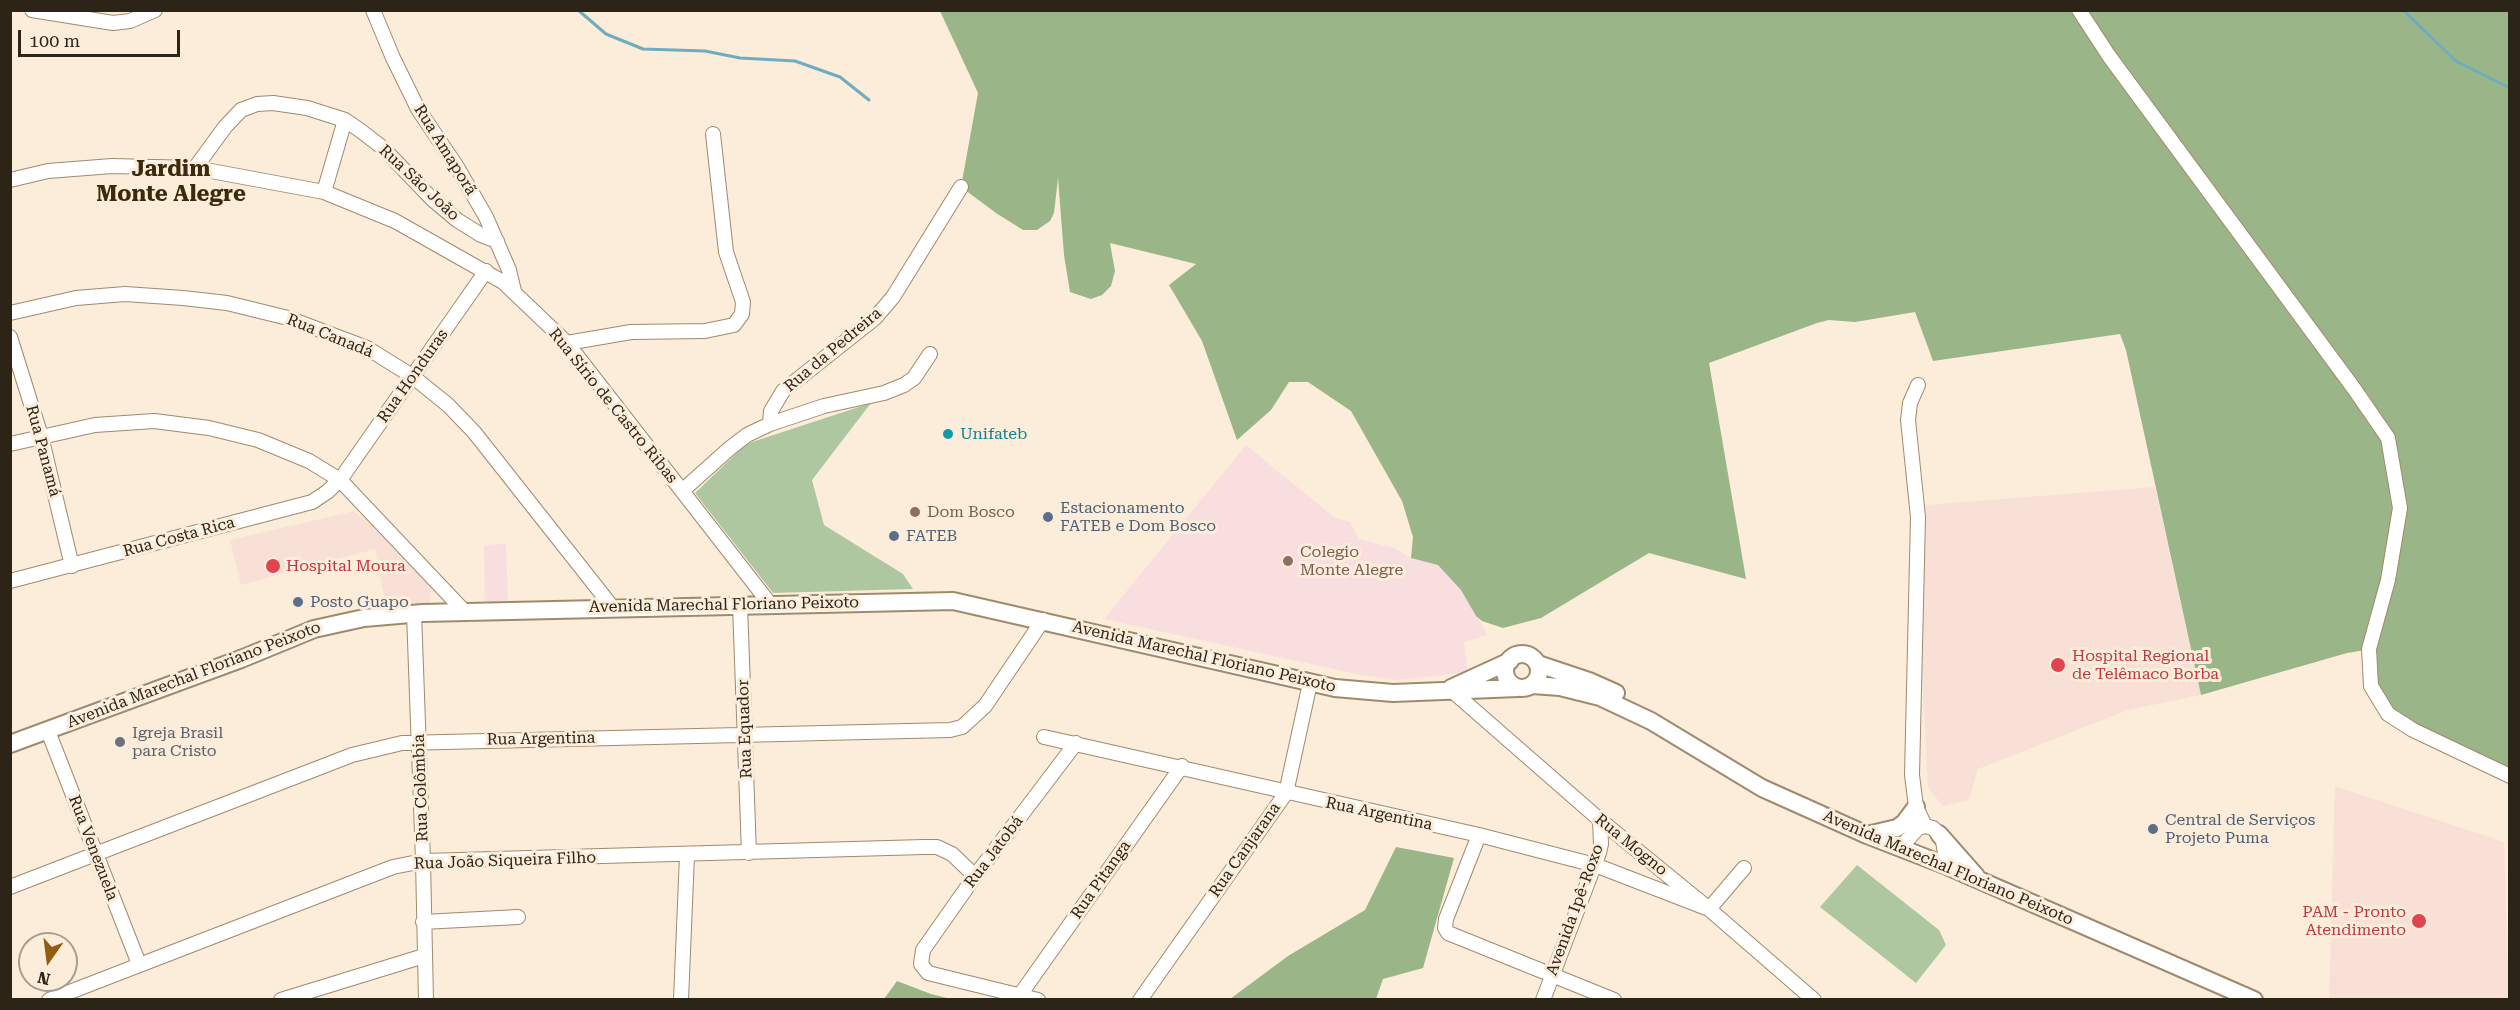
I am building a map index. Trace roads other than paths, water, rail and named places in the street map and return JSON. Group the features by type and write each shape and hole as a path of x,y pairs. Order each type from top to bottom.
{"main road":[{"name":"Avenida Marechal Floriano Peixoto","path":"10,744 241,659 314,629 364,618 414,613 953,601 1310,683 1358,691 1393,693 1450,689 1560,687 1590,693 1651,721 1762,788 1867,835 1947,866 2254,999"},
{"path":"1527,655 1538,664 1539,674 1519,687 1510,682 1506,674 1510,661 1517,656 1527,655"},
{"name":"Avenida Marechal Floriano Peixoto","path":"1450,689 1484,671 1510,661"},
{"name":"Avenida Marechal Floriano Peixoto","path":"1538,664 1611,690 1626,699 1651,721"},
{"path":"1484,671 1519,687"},
{"path":"1867,835 1897,828 1917,807"},
{"path":"1932,830 1981,882"}],"street":[{"path":"32,10 113,22 130,21 155,10"},
{"name":"Rua Amaporã","path":"373,10 418,109 457,167 486,217 514,291"},
{"path":"2079,10 2116,66 2388,438 2400,508 2388,580 2369,649 2371,686 2388,714 2413,730 2510,776"},
{"name":"Rua São João","path":"195,168 225,127 241,110 257,104 273,103 307,108 345,120 383,148 432,199 457,220 481,235 497,241"},
{"path":"324,192 345,120"},
{"path":"567,343 631,332 705,331 734,325 742,314 743,302 726,252 713,134"},
{"name":"Rua Sírio de Castro Ribas","path":"10,180 48,171 112,166 195,168 324,192 395,221 486,272 514,291 567,343 770,604"},
{"name":"Rua da Pedreira","path":"770,424 771,411 783,390 875,318 893,297 961,187"},
{"name":"Rua Honduras","path":"340,480 486,272"},
{"name":"Rua Canadá","path":"10,313 76,298 125,294 183,298 227,303 288,318 367,348 412,376 448,405 474,432 614,608"},
{"name":"Rua Panamá","path":"10,337 41,436 72,566"},
{"name":"Rua da Pedreira","path":"682,491 747,435 770,424 824,406 884,393 904,385 914,378 930,354"},
{"path":"1918,385 1910,403 1908,420 1918,517 1912,776 1917,807 1946,851 1947,866"},
{"path":"10,444 95,425 154,421 209,428 258,440 309,461 340,480 465,612"},
{"name":"Rua Costa Rica","path":"10,581 312,502 340,480"},
{"name":"Rua Equador","path":"740,605 749,853"},
{"name":"Rua Colômbia","path":"414,613 426,999"},
{"name":"Rua Argentina","path":"10,887 377,747 419,742 950,730 962,727 985,706 1043,620"},
{"name":"Rua Canjarana","path":"1140,999 1286,793 1310,683"},
{"name":"Rua Mogno","path":"1450,689 1600,820 1814,999"},
{"name":"Rua Venezuela","path":"48,731 139,964"},
{"name":"Rua Argentina","path":"1044,737 1182,766 1286,793 1479,835 1595,865 1709,909"},
{"name":"Rua Jatobá","path":"1020,995 928,973 921,964 923,950 975,876 1076,743"},
{"name":"Rua Pitanga","path":"1020,995 1182,766"},
{"name":"Avenida Ipê-Roxo","path":"1543,999 1602,844 1600,820"},
{"path":"1900,847 1918,828 1932,830"},
{"path":"1479,835 1446,919 1445,928 1452,936 1614,999"},
{"name":"Rua João Siqueira Filho","path":"49,999 393,867 423,861 937,847 952,854 975,876"},
{"path":"681,999 687,855"},
{"path":"1709,909 1744,868"},
{"path":"423,922 518,917"},
{"path":"281,999 424,956"},
{"path":"1020,995 1038,999"}],"waterway":[{"path":"578,10 606,34 643,49 705,51 740,58 795,61 840,77 869,100"},
{"path":"2403,10 2456,61 2510,88"}],"place":[{"name":"Unifateb","path":"948,434"},
{"name":"Dom Bosco","path":"915,512"},
{"name":"Estacionamento FATEB e Dom Bosco","path":"1048,517"},
{"name":"FATEB","path":"894,536"},
{"name":"Colegio Monte Alegre","path":"1288,561"},
{"name":"Hospital Moura","path":"273,566"},
{"name":"Posto Guapo","path":"298,602"},
{"name":"Hospital Regional de Telêmaco Borba","path":"2058,665"},
{"name":"Igreja Brasil para Cristo","path":"120,742"},
{"name":"Central de Serviços Projeto Puma","path":"2153,829"},
{"name":"PAM - Pronto Atendimento","path":"2419,921"}],"district":[{"name":"Jardim Monte Alegre","path":"171,182"}]}
